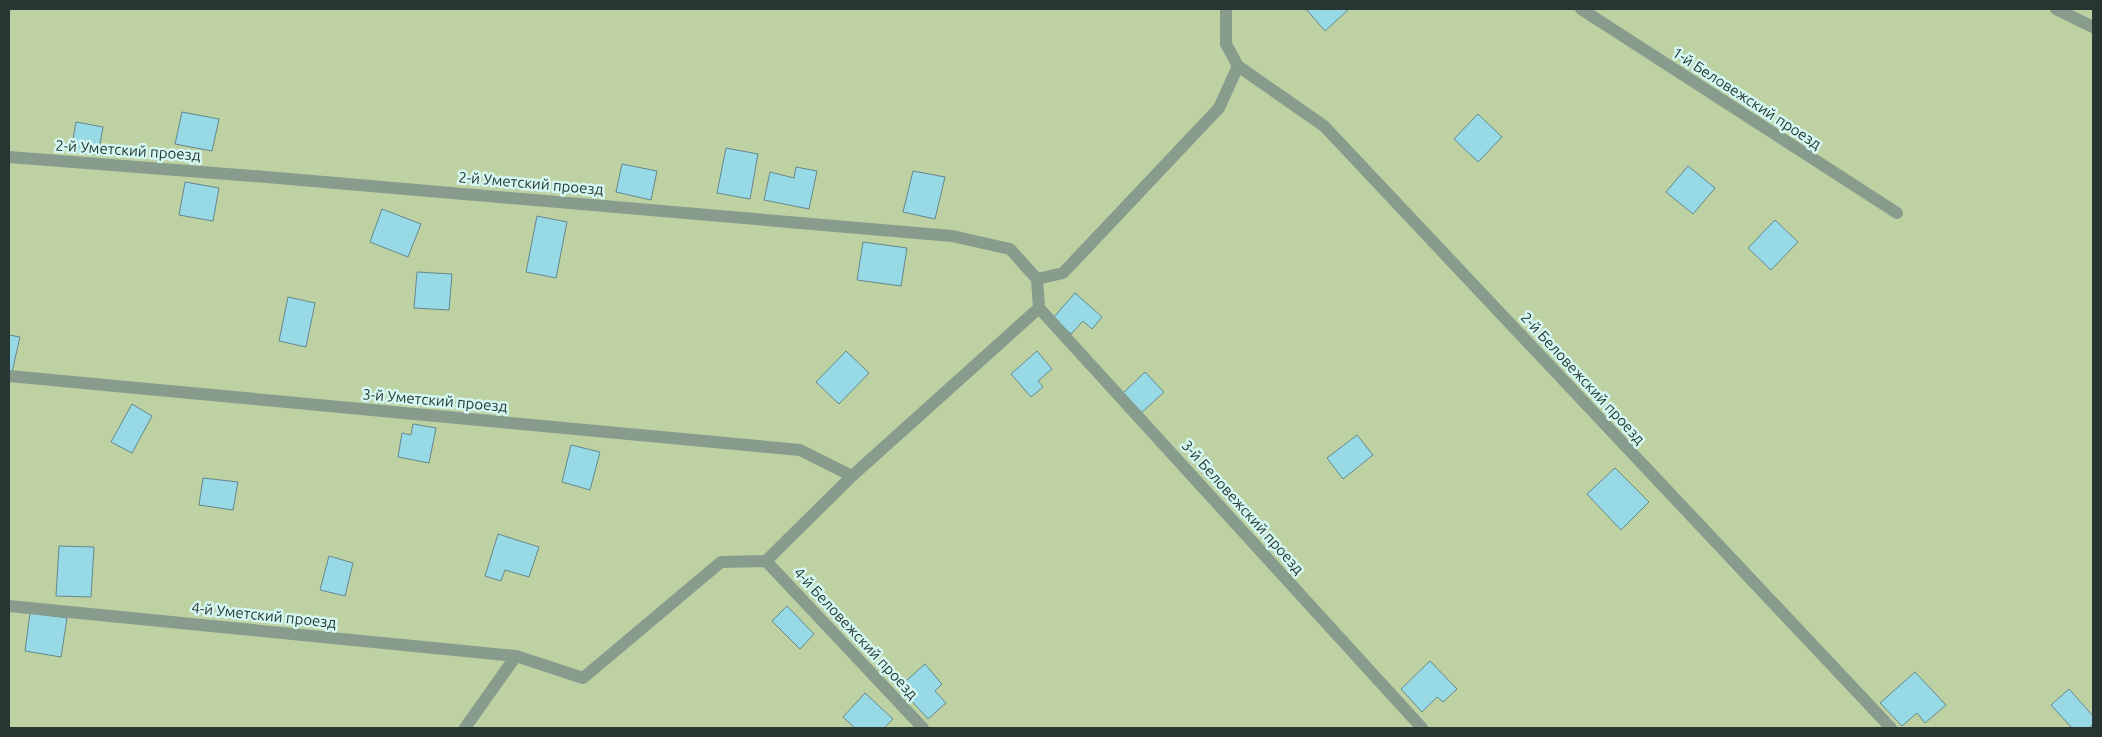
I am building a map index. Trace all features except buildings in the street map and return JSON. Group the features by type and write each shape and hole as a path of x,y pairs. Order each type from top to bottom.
{"lane":[{"path":"766,561 852,476 1039,308 1037,279 1062,273 1218,108 1238,66 1226,44 1226,9"},
{"name":"1-й Беловежский проезд","path":"1580,9 1897,213"},
{"path":"2056,9 2093,27"},
{"name":"2-й Беловежский проезд","path":"1238,66 1324,126 1891,728"},
{"name":"2-й Уметский проезд","path":"9,158 266,177 952,236 1010,249 1037,279"},
{"name":"3-й Беловежский проезд","path":"1039,308 1422,728"},
{"name":"3-й Уметский проезд","path":"9,376 800,450 852,476"},
{"name":"4-й Уметский проезд","path":"9,606 516,656 583,678 721,562 766,561"},
{"name":"4-й Беловежский проезд","path":"766,561 923,728"},
{"path":"464,728 516,656"}],"green space":[{"path":"9,9 2093,9 2093,728 9,728"}]}
